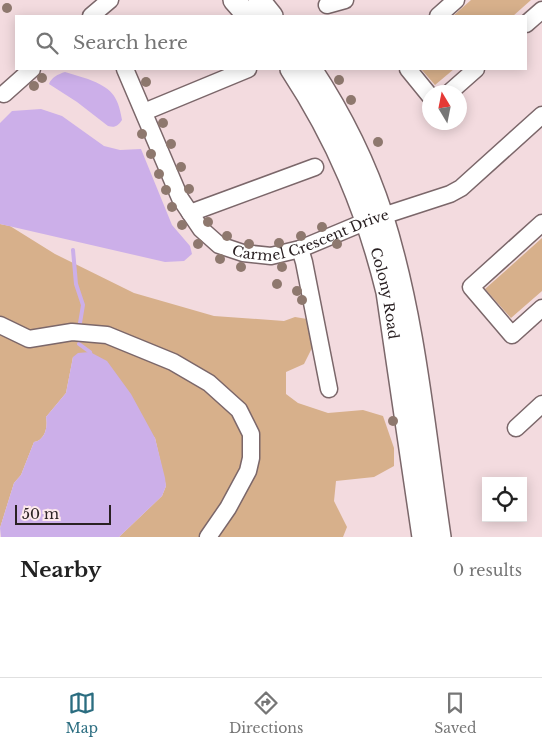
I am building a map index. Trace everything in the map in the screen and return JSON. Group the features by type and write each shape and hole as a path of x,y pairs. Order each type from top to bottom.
{"main road":[{"path":"234,0 247,15"},
{"path":"259,0 271,15"},
{"name":"Colony Road","path":"292,70 334,142 348,173 375,219 377,252 387,292 422,537"},
{"name":"Colony Road","path":"312,70 355,149 375,219 398,276 410,334 440,537"}],"street":[{"path":"327,5 345,0"},
{"path":"439,15 456,0"},
{"path":"527,23 542,10"},
{"path":"4,94 31,70"},
{"name":"Carmel Crescent Drive","path":"125,70 180,198 201,230 219,245 243,253 271,256 300,249 375,219 450,194 460,188 542,115"},
{"path":"144,112 246,70"},
{"path":"409,70 422,86"},
{"path":"458,85 475,70"},
{"path":"190,213 315,167"},
{"path":"542,223 471,287 512,335 542,308"},
{"path":"300,249 329,390"},
{"path":"0,325 30,339 72,332 107,335 180,366 209,384 239,410 251,434 248,472 228,508 208,537"},
{"path":"516,428 542,404"}],"shaded area":[{"path":"471,0 531,0 514,15 454,15"},
{"path":"422,70 453,70 435,85"},
{"path":"65,72 88,79 108,89 116,98 118,104 122,120 119,124 114,127 108,126 77,102 49,84 55,76"},
{"path":"41,109 62,116 104,146 120,150 141,149 172,225 190,246 192,254 184,261 165,262 0,224 0,123 12,111"},
{"path":"0,224 10,226 55,254 134,293 214,316 284,321 295,317 307,319 313,346 304,364 286,372 286,394 298,403 328,413 363,410 383,416 394,448 394,466 374,477 336,481 334,501 347,527 343,537 119,537 162,496 166,486 155,438 73,357 66,393 46,417 47,425 45,432 41,439 34,442 21,475 14,483 0,528"},
{"path":"542,238 542,291 511,318 485,289"},
{"path":"90,352 107,361 131,394 155,438 166,486 162,496 119,537 1,537 0,528 14,483 21,475 34,442 41,439 45,432 47,425 46,417 66,393 73,357 78,353"}],"waterway":[{"path":"73,250 76,284 83,305 80,323"},
{"path":"79,344 90,352 91,357"}]}
